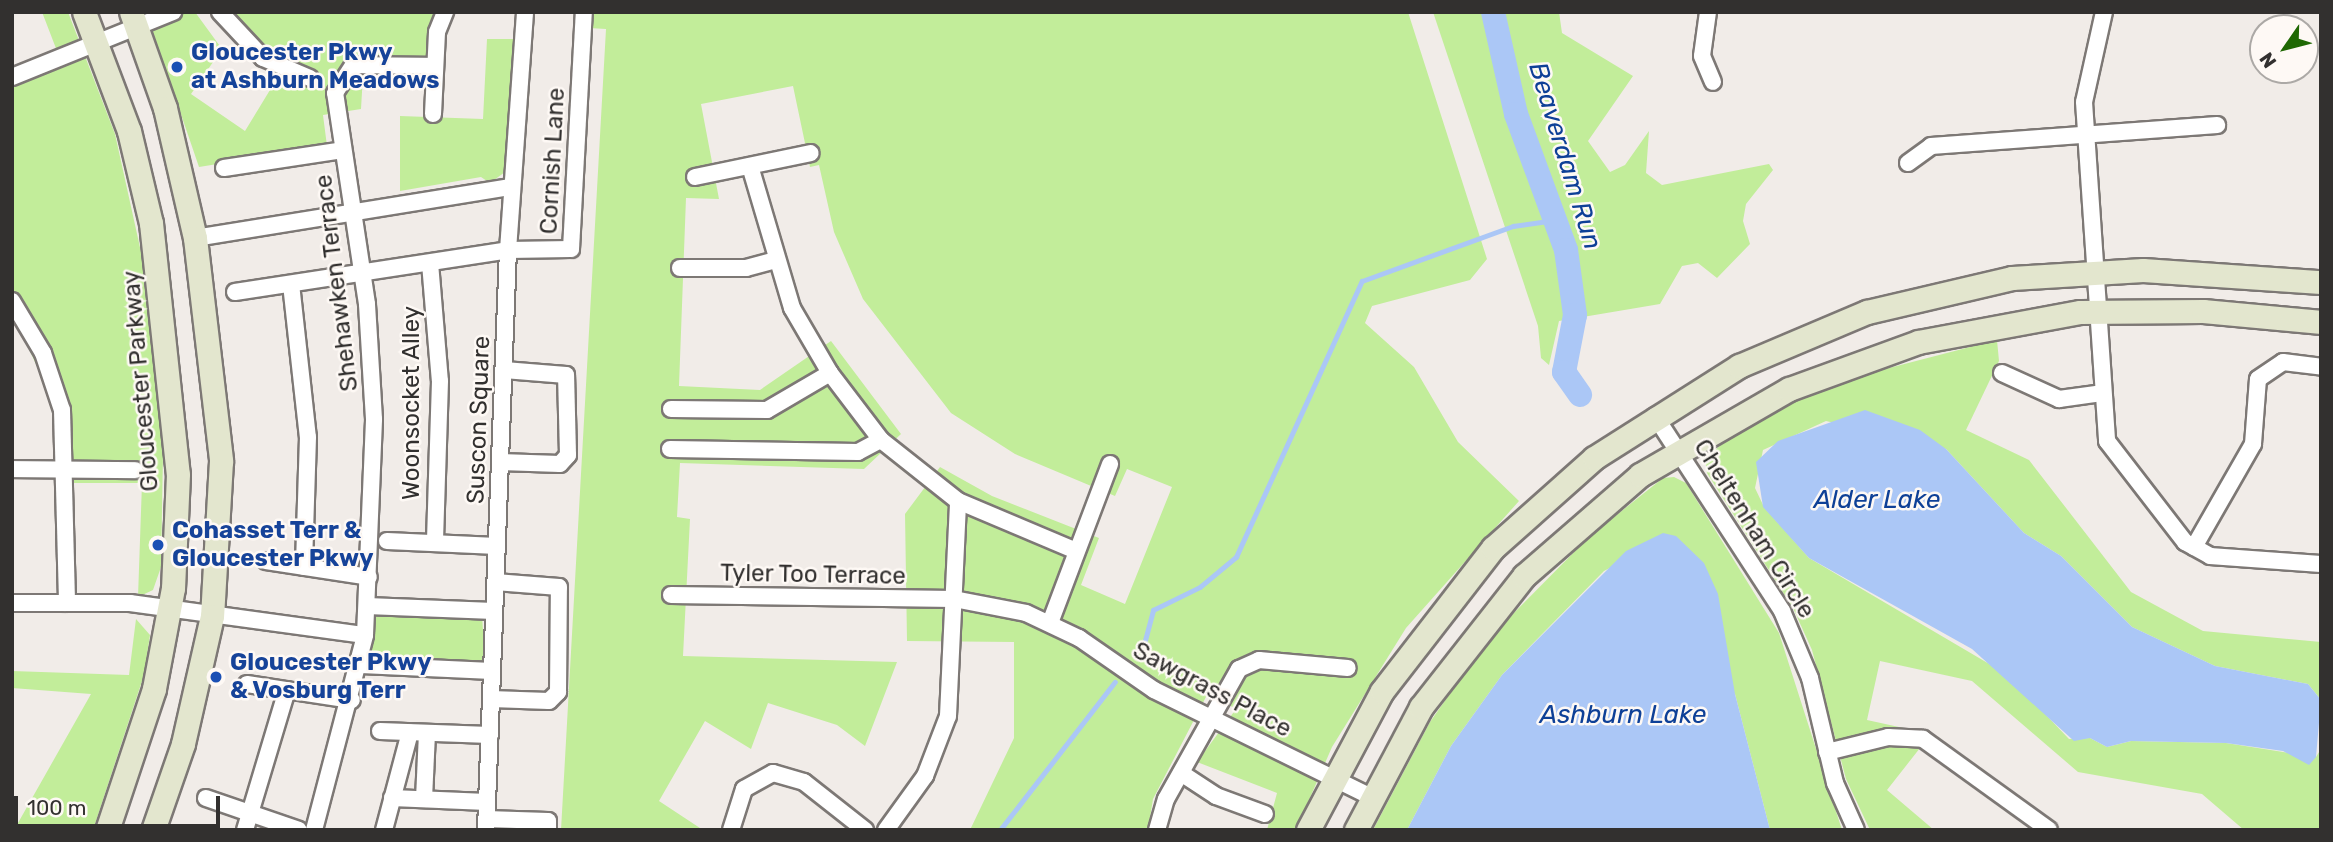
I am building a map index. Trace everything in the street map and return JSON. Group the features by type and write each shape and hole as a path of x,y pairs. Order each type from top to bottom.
{"main road":[{"name":"Gloucester Parkway","path":"84,12 98,43 150,223 172,382 178,522 169,610 154,688 107,830"},
{"path":"134,20 165,108 195,238 220,461 212,616 183,744 153,830"},
{"path":"1308,830 1389,680 1484,558 1540,501 1655,416 1739,366 1867,312 2012,278 2094,270 2212,271 2321,282"},
{"path":"1356,830 1371,797 1421,707 1479,625 1564,537 1678,450 1788,389 1879,354 1962,331 2096,311 2203,311 2321,323"}],"street":[{"path":"12,77 98,43 134,20 173,12"},
{"path":"220,12 263,58 310,78"},
{"path":"433,114 435,66 445,12"},
{"name":"Suscon Square","path":"486,824 508,250 524,12"},
{"name":"Cornish Lane","path":"508,250 565,252 573,243 584,12"},
{"path":"1708,12 1702,56 1713,82"},
{"path":"2104,12 2086,79 2085,132 2102,393 2113,454 2194,547 2210,556 2321,564"},
{"name":"Shehawken Terrace","path":"314,830 352,700 365,635 374,419 362,273 335,93 346,70 362,63 435,66"},
{"path":"1908,163 1931,146 2085,132 2217,125"},
{"path":"223,168 343,150"},
{"path":"695,177 811,153"},
{"path":"750,166 773,261 830,373 881,440 958,501 1074,550"},
{"path":"195,238 511,187"},
{"path":"235,292 508,250"},
{"path":"680,268 746,268 773,261"},
{"name":"Woonsocket Alley","path":"430,262 440,381 435,543"},
{"path":"291,284 308,437 304,567"},
{"path":"12,301 54,382 66,439 68,603"},
{"path":"2194,547 2253,444 2258,379 2283,362 2321,367"},
{"path":"500,462 560,464 568,455 566,374 504,370"},
{"path":"671,409 767,410 830,373"},
{"path":"2002,373 2059,399 2102,393"},
{"name":"Cheltenham Circle","path":"1655,416 1782,611 1810,678 1826,752 1856,830"},
{"path":"670,449 858,452 881,440"},
{"path":"1050,623 1074,550 1110,464"},
{"path":"12,469 135,470"},
{"path":"886,830 914,796 945,731 958,501"},
{"path":"387,541 497,546"},
{"path":"266,561 369,577"},
{"path":"491,699 549,701 559,680 559,587 495,582"},
{"name":"Tyler Too Terrace","path":"671,595 954,599"},
{"name":"Sawgrass Place","path":"954,599 1050,623 1154,690 1371,797"},
{"path":"12,603 68,603 169,610 365,635"},
{"path":"368,606 494,611"},
{"path":"1157,830 1181,773 1213,718 1232,678 1248,662 1348,668"},
{"path":"360,665 492,671"},
{"path":"247,684 352,700"},
{"path":"248,822 287,690"},
{"path":"380,731 489,735"},
{"path":"384,830 410,732"},
{"path":"424,799 427,733"},
{"path":"1826,752 1888,737 1923,739 2049,830"},
{"path":"731,830 744,789 773,773 804,782 865,830"},
{"path":"1181,773 1216,796 1265,814"},
{"path":"206,798 248,822 299,830"},
{"path":"392,798 486,802"},
{"path":"486,824 548,821 548,830"}],"green space":[{"path":"42,12 68,12 115,134 141,252 163,454 161,567 153,590 138,597 142,483 56,483 55,405 12,313 12,69 57,51"},
{"path":"146,12 195,12 222,49 191,94 245,131 287,62 253,42 228,12 440,12 429,62 364,58 361,109 323,115 327,146 199,167"},
{"path":"589,12 1408,12 1487,259 1470,280 1372,306 1365,323 1414,367 1458,442 1519,501 1406,628 1332,747 1296,830 1267,830 1277,793 1197,762 1236,709 1208,693 1153,799 1148,830 970,830 1014,738 1014,642 907,641 905,514 940,467 992,496 1099,538 1081,585 1125,604 1172,487 1127,469 1115,496 1015,454 951,413 863,299 834,232 819,165 810,167 793,86 701,104 719,199 686,198 679,386 760,390 831,341 901,434 864,469 680,463 677,517 690,519 683,656 897,662 865,746 837,725 768,703 751,749 705,721 659,801 703,830 561,830 606,29 589,28"},
{"path":"1433,12 1559,12 1562,33 1633,76 1588,141 1610,172 1625,165 1649,131 1646,173 1662,185 1769,164 1773,170 1746,204 1743,221 1750,244 1717,278 1698,263 1682,266 1660,304 1559,321 1549,365 1541,358 1538,326"},
{"path":"487,39 519,39 505,172 490,183 481,177 400,191 400,116 483,119"},
{"path":"1997,340 1999,361 1966,430 2029,460 2131,592 2203,631 2321,642 2321,700 2308,684 2215,666 2132,627 2061,556 2024,533 1946,449 1826,421 1763,450 1755,488 1764,507 1809,558 2008,675 2069,739 2090,738 2107,747 2131,741 2226,743 2316,757 2321,749 2321,830 2244,830 2202,794 2078,772 1972,681 1880,661 1867,720 1931,734 1887,790 1934,830 1870,830 1846,779 1812,650 1793,608 1707,473 1705,459 1734,433 1835,382"},
{"path":"1674,477 1686,483 1779,633 1842,830 1770,830 1735,694 1623,561 1604,571 1502,675 1451,746 1407,830 1373,830 1430,722 1489,638 1589,537 1663,478"},
{"path":"375,610 482,615 485,662 370,661"},
{"path":"136,619 150,635 144,675 93,830 14,830 91,694 12,688 12,671 129,675"}],"water":[{"name":"Alder Lake","path":"1865,410 1920,430 1946,449 2024,533 2061,556 2132,627 2215,666 2308,684 2321,700 2316,757 2309,765 2283,751 2226,743 2131,741 2107,747 2090,738 2074,741 1972,649 1809,558 1763,507 1756,462 1778,441"},
{"name":"Ashburn Lake","path":"1663,533 1676,536 1704,563 1718,594 1735,694 1770,830 1407,830 1451,746 1502,675 1626,551"}],"waterway":[{"name":"Beaverdam Run","path":"1493,12 1516,114 1566,250 1575,315 1564,372 1580,395"},
{"path":"1144,644 1153,610 1200,587 1236,557 1362,281 1513,226 1555,220"},
{"path":"1000,830 1115,682"}],"place":[{"name":"Gloucester Pkwy at Ashburn Meadows","path":"177,67"},
{"name":"Cohasset Terr & Gloucester Pkwy","path":"158,545"},
{"name":"Gloucester Pkwy & Vosburg Terr","path":"216,677"}]}
